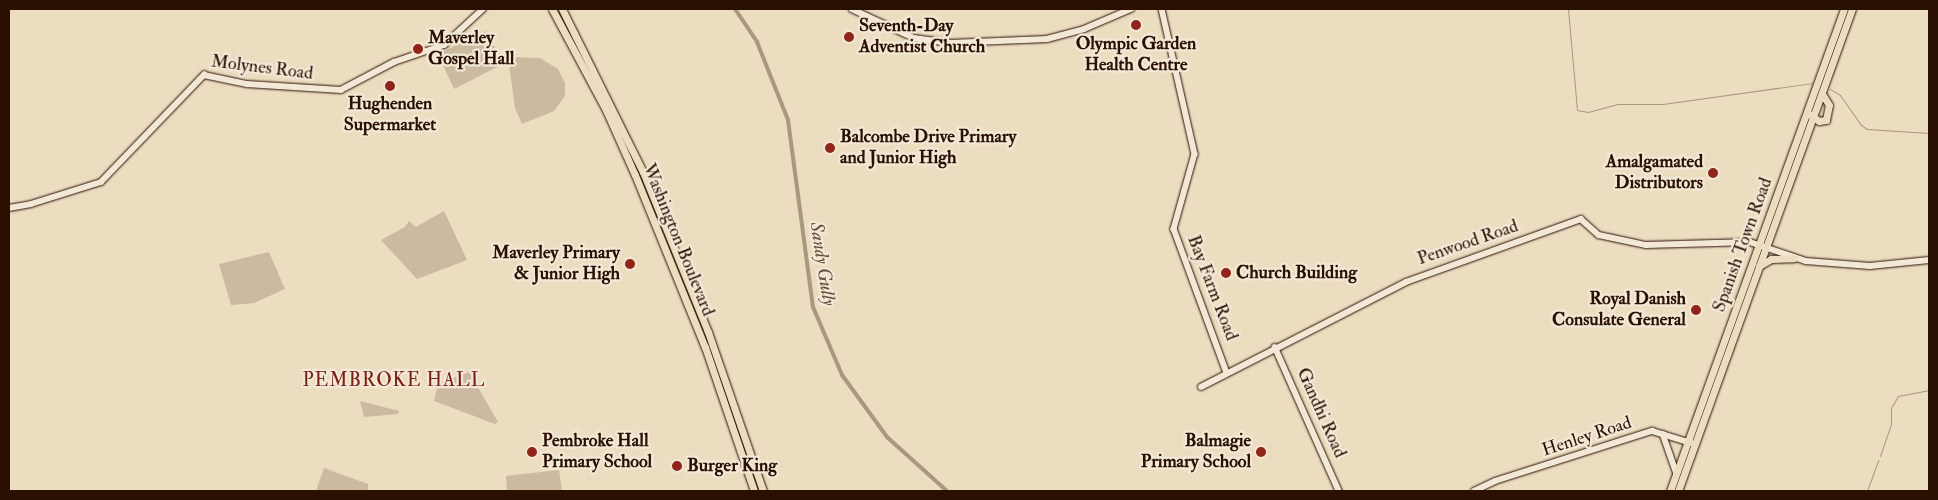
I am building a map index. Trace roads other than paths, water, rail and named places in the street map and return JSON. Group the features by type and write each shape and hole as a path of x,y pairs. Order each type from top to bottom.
{"highway":[{"name":"Washington Boulevard","path":"552,9 606,110 639,184 705,347 754,491"},
{"name":"Washington Boulevard","path":"562,9 643,172 708,332 763,491"},
{"name":"Spanish Town Road","path":"1670,491 1695,444 1760,266 1763,246 1806,111 1844,9"},
{"path":"1841,17 1844,17 1848,9"},
{"name":"Spanish Town Road","path":"1678,491 1687,442 1814,118 1852,9"},
{"path":"1806,111 1814,118 1824,122 1829,113 1826,98 1822,94"},
{"path":"1760,266 1771,258 1794,258"},
{"path":"1708,385 1711,384 1735,335"}],"street":[{"name":"Molynes Road","path":"9,208 32,204 101,182 204,75 247,84 341,90 394,62 444,45 483,9"},
{"path":"852,9 914,38 950,43 1047,39 1084,29 1131,9"},
{"name":"Bay Farm Road","path":"1162,9 1196,154 1174,228 1228,373"},
{"name":"Penwood Road","path":"1201,387 1406,282 1581,219 1599,235 1646,245 1763,246"},
{"path":"1763,246 1794,258 1870,266 1929,260"},
{"name":"Gandhi Road","path":"1275,348 1339,491"},
{"name":"Henley Road","path":"1474,491 1495,481 1652,431 1663,434"},
{"path":"1663,434 1695,444"},
{"path":"1663,434 1680,475"}],"waterway":[{"name":"Sandy Gully","path":"735,9 757,42 788,120 813,307 842,375 887,437 947,491"},
{"path":"1568,9 1577,110 1588,112 1617,104 1663,104 1812,83"},
{"path":"1830,89 1840,95 1860,124 1867,129 1929,133"},
{"path":"1880,456 1891,424 1891,408 1898,396 1929,390"},
{"path":"1867,491 1878,460"}],"place":[{"name":"Olympic Garden Health Centre","path":"1136,25"},
{"name":"Seventh-Day Adventist Church","path":"849,37"},
{"name":"Maverley Gospel Hall","path":"418,49"},
{"name":"Hughenden Supermarket","path":"390,86"},
{"name":"Balcombe Drive Primary and Junior High","path":"830,148"},
{"name":"Amalgamated Distributors","path":"1713,173"},
{"name":"Maverley Primary & Junior High","path":"630,264"},
{"name":"Church Building","path":"1226,273"},
{"name":"Royal Danish Consulate General","path":"1696,310"},
{"name":"Pembroke Hall Primary School","path":"532,452"},
{"name":"Balmagie Primary School","path":"1261,452"},
{"name":"Burger King","path":"677,466"}],"district":[{"name":"PEMBROKE HALL","path":"394,381"}]}
